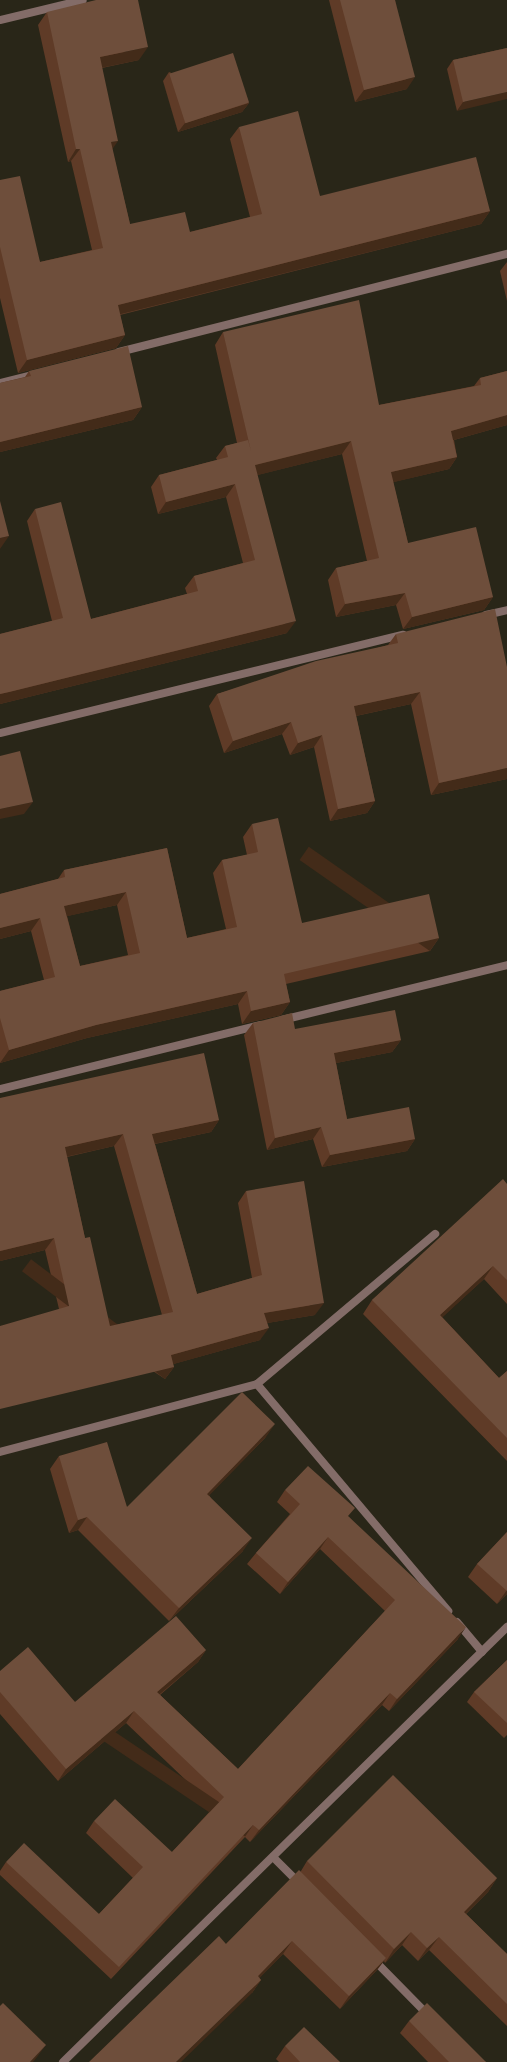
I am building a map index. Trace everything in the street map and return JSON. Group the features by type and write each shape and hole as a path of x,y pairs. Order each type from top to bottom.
{"street":[{"path":"0,20 83,0"},
{"path":"108,355 507,254"},
{"path":"0,383 46,371"},
{"path":"476,618 507,610"},
{"path":"0,733 415,632"},
{"path":"0,1089 507,965"},
{"path":"0,1452 258,1384 435,1234"},
{"path":"258,1384 482,1652"},
{"path":"63,2062 507,1627"},
{"path":"273,1857 306,1891"},
{"path":"368,1954 435,2022"}],"building":[{"path":"96,0 138,0 148,47 100,57 118,141 111,142 130,224 185,212 190,232 262,214 239,127 298,111 320,196 476,157 490,211 118,305 125,335 27,360 0,247 0,180 20,176 40,262 103,248 80,149 76,149 47,12"},
{"path":"340,0 395,0 415,77 364,90"},
{"path":"507,48 507,92 463,102 453,60"},
{"path":"233,53 249,102 185,123 169,74"},
{"path":"359,300 379,405 481,385 480,378 507,371 507,415 451,431 457,457 391,472 408,543 476,527 493,597 412,617 405,593 345,604 336,568 379,558 351,441 255,465 296,621 0,694 0,634 63,618 35,509 61,502 91,619 198,591 194,576 255,560 235,484 166,502 159,475 228,457 225,446 248,440 251,451 223,332"},
{"path":"128,346 142,407 0,442 0,383 31,376 29,371"},
{"path":"0,501 9,536 0,538"},
{"path":"495,609 507,667 507,768 439,783 420,692 354,706 375,801 338,809 322,735 298,743 291,722 233,741 217,694 316,661 398,643 396,634"},
{"path":"20,751 33,802 0,809 0,756"},
{"path":"278,818 302,923 429,894 439,938 284,974 290,1002 251,1011 247,991 96,1025 9,1050 0,1018 0,991 55,977 40,918 0,928 0,894 65,877 64,870 167,848 187,938 237,927 222,860 258,852 252,824","holes":["126,892 140,953 80,966 64,906"]},
{"path":"395,1010 401,1040 334,1053 347,1119 409,1107 415,1139 330,1155 321,1127 275,1138 253,1023 292,1013 295,1029"},
{"path":"204,1053 219,1120 152,1134 197,1294 262,1275 246,1191 304,1181 324,1303 264,1313 269,1328 171,1355 174,1367 0,1409 0,1326 69,1306 54,1238 0,1251 0,1098","holes":["123,1134 173,1312 110,1326 90,1237 85,1238 65,1147"]},
{"path":"503,1179 507,1184 507,1280 493,1266 440,1315 499,1378 507,1371 507,1438 372,1300"},
{"path":"242,1392 275,1424 207,1494 252,1538 179,1608 87,1517 78,1520 59,1456 107,1442 127,1507"},
{"path":"308,1466 355,1508 348,1516 466,1627 397,1699 390,1693 259,1830 253,1825 119,1967 6,1862 24,1843 99,1914 143,1867 94,1821 115,1799 172,1852 224,1797 134,1711 66,1769 0,1692 0,1671 28,1647 75,1702 176,1616 206,1650 157,1692 238,1769 395,1600 328,1537 288,1582 256,1553 300,1504 285,1490"},
{"path":"507,1532 507,1591 477,1564"},
{"path":"507,1660 507,1723 474,1692"},
{"path":"393,1775 497,1878 464,1912 507,1954 507,2004 439,1937 427,1948 411,1932 394,1949 307,1861"},
{"path":"299,1870 386,1958 349,1996 292,1941 258,1976 261,1980 176,2062 89,2062 219,1936 226,1944"},
{"path":"3,2003 46,2045 30,2062 0,2062 0,2006"},
{"path":"427,2003 486,2062 449,2062 409,2021"},
{"path":"304,2027 340,2062 300,2062 285,2046"}]}
